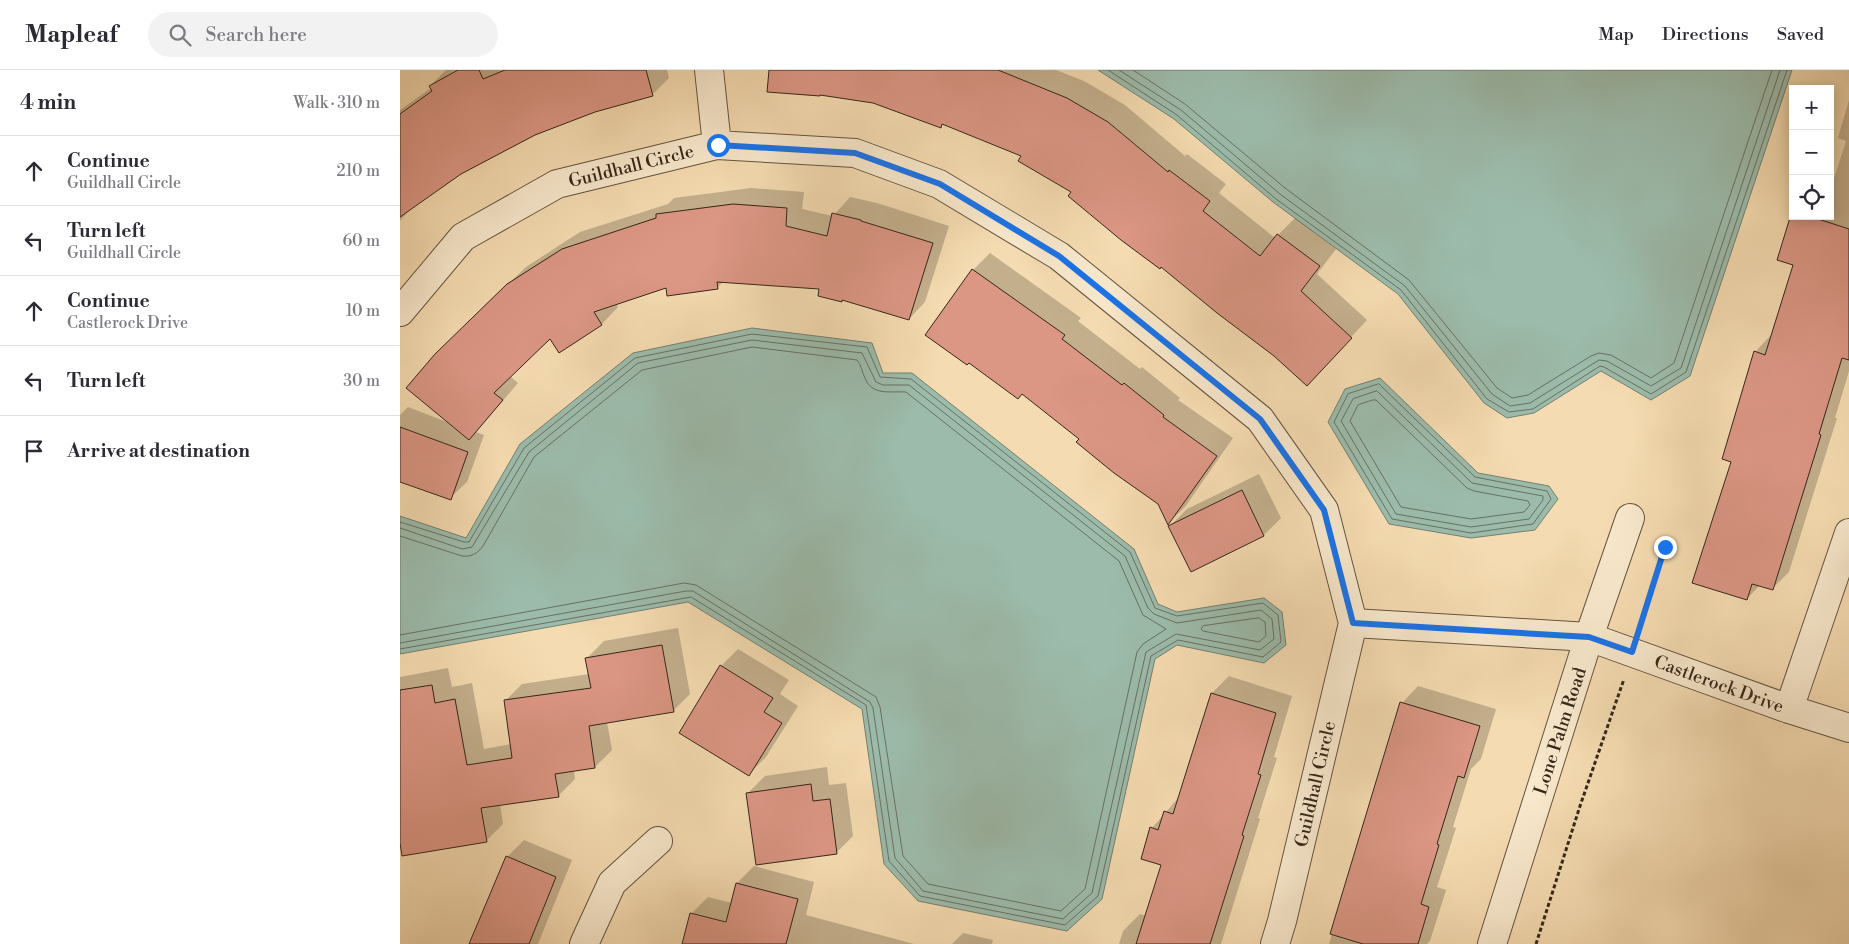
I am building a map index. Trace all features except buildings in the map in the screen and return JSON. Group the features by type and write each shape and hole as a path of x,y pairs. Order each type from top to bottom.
{"street":[{"path":"709,70 718,145"},
{"name":"Guildhall Circle","path":"400,312 463,237 557,184 718,145 855,153 940,184 1059,256 1260,419 1324,510 1353,623 1275,944"},
{"name":"Lone Palm Road","path":"1492,944 1589,637 1630,518"},
{"path":"1790,709 1849,533"},
{"path":"1353,623 1589,637"},
{"name":"Castlerock Drive","path":"1589,637 1790,709 1849,728"},
{"path":"584,944 612,884 658,841"}],"path":[{"path":"1536,944 1665,547"}],"water":[{"path":"1098,70 1792,70 1690,376 1651,400 1601,371 1534,413 1507,418 1484,403 1398,294 1273,202 1174,119"},
{"path":"752,328 872,343 883,373 912,373 1134,549 1158,604 1177,612 1264,598 1282,612 1286,645 1264,663 1177,645 1155,659 1102,899 1067,931 918,901 884,864 862,709 688,602 400,654 400,516 466,538 520,444 633,353"},
{"path":"1380,378 1478,473 1549,486 1558,499 1535,530 1471,538 1389,524 1328,422 1345,389"}],"route":[{"path":"718,145 855,153 940,184 1059,256 1260,419 1324,510 1353,623 1589,637 1632,652 1665,547"}]}
